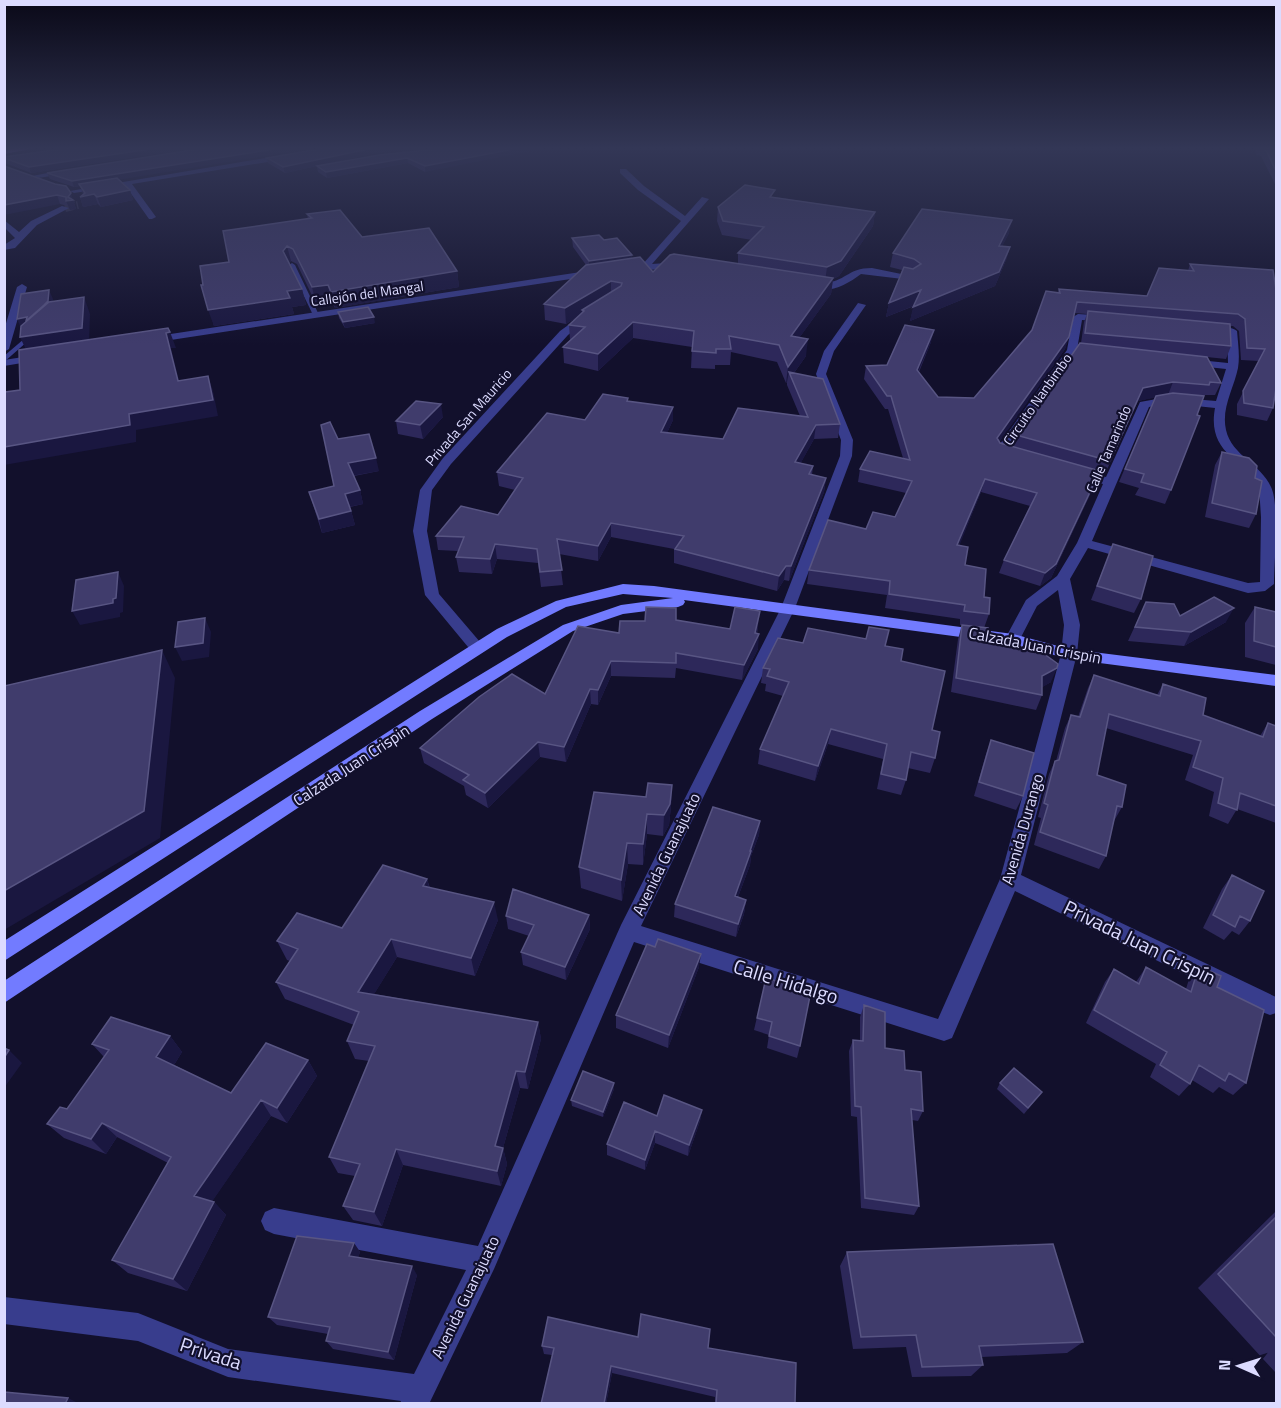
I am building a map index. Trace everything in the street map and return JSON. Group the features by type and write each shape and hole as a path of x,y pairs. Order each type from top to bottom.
{"main road":[{"name":"Calzada Juan Crispin","path":"4,952 502,633 561,604 622,590 654,591 1013,639 1069,654 1276,681"},
{"name":"Calzada Juan Crispin","path":"4,993 426,715 568,628 621,610 665,602 722,601"}],"street":[{"path":"4,248 16,244 20,236 34,223 53,214"},
{"path":"150,214 152,217"},
{"path":"677,214 686,220"},
{"path":"646,266 692,214"},
{"path":"4,222 20,236"},
{"name":"Callejón del Mangal","path":"135,343 646,266 674,264 696,267"},
{"path":"804,283 825,287 840,285 859,271 911,277"},
{"path":"4,349 22,286"},
{"name":"Avenida Guanajuato","path":"417,1396 485,1260 628,931 788,608 846,456 847,440 821,374 829,351 861,305"},
{"name":"Privada San Mauricio","path":"478,649 432,595 420,531 426,490 447,461 564,333 598,309"},
{"name":"Circuito Nanbimbo","path":"1023,457 1001,451 1078,351 1078,317 1113,320"},
{"path":"1013,639 1031,603 1063,579 1084,543 1248,588 1260,588 1267,584 1267,489 1256,474 1223,444 1219,428 1220,405 1233,367 1232,331 1196,327"},
{"path":"4,361 52,356"},
{"path":"1175,361 1233,367"},
{"name":"Calle Tamarindo","path":"1084,543 1144,404 1168,400 1220,405"},
{"path":"1067,470 1111,482"},
{"path":"1063,579 1072,625 1069,654"},
{"name":"Avenida Durango","path":"944,1031 1010,879 1069,654"},
{"name":"Privada Juan Crispín","path":"1010,879 1270,1005"},
{"name":"Calle Hidalgo","path":"628,931 944,1031"},
{"path":"274,1221 485,1260"},
{"name":"Privada","path":"4,1311 138,1327 228,1363 417,1396"}],"lane":[{"path":"292,265 316,315"},
{"path":"4,361 36,331"}],"building":[{"path":"307,214 343,214 362,237 429,228 457,271 331,292 328,285 312,287 293,249 287,246 283,251 302,289 287,291 290,298 208,310 201,285 203,285 200,266 229,262 223,231 312,218"},
{"path":"720,214 874,214 841,261 827,267 738,253 764,227 723,221"},
{"path":"919,214 961,214 1012,220 999,246 1010,247 999,272 913,307 921,290 889,303 904,267 913,269 921,264 914,259 893,253"},
{"path":"599,235 604,240 617,238 632,255 589,261 572,238"},
{"path":"670,255 833,278 791,336 808,339 788,367 779,345 729,336 731,349 716,349 716,353 692,351 694,331 633,322 598,354 563,347 585,327 569,325 584,311 582,310 621,286 622,283 611,281 565,308 544,304 586,265 640,257 653,272"},
{"path":"1190,264 1273,270 1276,290 1276,388 1273,408 1244,403 1243,391 1265,349 1247,348 1245,319 1238,314 1077,302 1069,337 997,438 1000,443 1100,471 1056,564 1045,573 1004,560 1037,493 985,479 957,545 968,547 965,565 986,569 984,597 990,598 989,614 964,611 965,605 889,594 890,581 809,570 828,520 866,529 873,512 895,517 912,481 860,469 870,451 910,460 891,396 887,396 866,366 887,365 905,325 934,330 917,370 938,397 974,398 1032,330 1046,291 1060,293 1059,289 1147,296 1159,268 1194,271"},
{"path":"49,290 48,301 44,305 26,321 27,317 17,319 21,294"},
{"path":"84,297 82,328 20,337 21,326 49,302"},
{"path":"368,307 374,317 343,322 338,312"},
{"path":"1088,311 1230,324 1231,346 1085,333"},
{"path":"168,328 170,332 166,333 178,381 208,376 213,400 129,414 130,425 4,447 4,393 20,390 19,350"},
{"path":"1080,343 1207,357 1221,383 1210,382 1209,385 1173,382 1143,388 1110,461 1016,435"},
{"path":"789,372 823,379 840,424 816,425 795,462 813,466 809,474 826,478 791,566 786,566 779,576 675,549 684,536 611,523 598,546 557,539 562,570 540,572 537,549 495,544 490,559 456,557 464,537 436,536 461,506 498,515 523,478 497,472 547,413 585,420 603,394 628,398 627,401 673,407 661,432 723,439 738,408 808,417"},
{"path":"1173,393 1204,396 1197,415 1200,416 1171,490 1141,482 1144,474 1125,469 1156,396"},
{"path":"416,401 441,404 420,425 396,421"},
{"path":"330,422 338,439 369,434 376,458 348,463 360,490 345,494 351,511 319,519 309,492 334,486 321,425"},
{"path":"1222,452 1249,458 1257,466 1255,478 1262,481 1256,514 1212,503"},
{"path":"1113,544 1153,556 1141,599 1097,586"},
{"path":"118,572 116,598 113,599 113,603 72,611 76,580"},
{"path":"1214,597 1234,608 1191,632 1135,627 1146,602 1174,604 1180,616"},
{"path":"646,607 676,608 676,620 730,629 735,607 760,611 755,633 759,634 744,665 676,653 676,663 611,661 598,690 590,689 564,747 538,742 485,793 463,780 469,775 420,748 479,697 512,674 545,694 578,626 619,633 620,621 645,621"},
{"path":"1255,607 1276,612 1276,647 1254,641"},
{"path":"205,618 203,643 175,647 178,622"},
{"path":"962,625 988,628 987,639 1040,651 1058,664 1057,668 1042,676 1042,695 956,678"},
{"path":"869,627 889,630 885,646 903,649 901,661 945,671 932,730 940,732 935,758 911,752 906,780 881,774 887,744 831,729 818,766 760,749 789,682 767,676 770,669 763,668 778,638 803,643 808,628 866,639"},
{"path":"162,650 144,811 4,891 4,686"},
{"path":"1094,675 1160,696 1163,684 1206,698 1203,715 1263,737 1268,723 1276,726 1276,806 1240,793 1237,810 1218,803 1223,778 1193,767 1201,741 1109,714 1097,775 1126,785 1122,807 1117,806 1106,856 1040,832 1048,805 1044,803 1055,761 1059,760 1071,715 1080,717"},
{"path":"991,740 1034,753 1023,796 979,782"},
{"path":"648,783 672,785 670,804 664,815 647,814 643,844 627,843 621,880 579,867 594,792 646,797"},
{"path":"713,807 760,821 735,896 746,900 738,924 675,904"},
{"path":"383,865 427,879 423,886 494,902 471,958 391,939 358,992 538,1022 525,1072 516,1071 495,1146 503,1148 497,1171 396,1149 374,1212 343,1206 360,1164 329,1157 375,1046 347,1041 359,1012 276,982 298,949 277,941 297,913 342,928"},
{"path":"1232,875 1264,891 1250,921 1240,916 1235,927 1213,915"},
{"path":"513,889 589,915 565,967 521,952 534,925 506,916"},
{"path":"658,939 701,954 669,1035 616,1015 647,944 655,947"},
{"path":"1199,966 1221,976 1217,987 1264,1010 1246,1083 1229,1073 1225,1081 1199,1065 1190,1084 1160,1065 1167,1052 1094,1010 1114,969 1139,984 1146,967 1191,992"},
{"path":"766,978 811,991 800,1046 769,1036 772,1022 757,1018"},
{"path":"864,1005 885,1012 885,1048 904,1051 905,1070 921,1072 923,1111 911,1109 919,1206 865,1198 861,1107 855,1106 853,1040 863,1041"},
{"path":"111,1017 170,1036 156,1057 231,1093 266,1043 308,1060 277,1108 261,1100 194,1196 214,1202 173,1279 112,1260 171,1157 102,1123 91,1139 47,1124 60,1107 67,1109 109,1050 92,1044"},
{"path":"4,1048 9,1050 4,1058"},
{"path":"1014,1068 1042,1092 1028,1108 1000,1083"},
{"path":"583,1071 614,1083 603,1112 571,1100"},
{"path":"664,1095 702,1110 689,1145 655,1131 645,1160 607,1144 624,1102 657,1116"},
{"path":"1276,1217 1276,1337 1218,1274"},
{"path":"297,1236 354,1243 349,1256 412,1266 388,1352 326,1341 330,1327 268,1317"},
{"path":"1053,1244 1083,1342 979,1346 983,1365 922,1367 916,1335 861,1337 847,1252"},
{"path":"641,1314 710,1329 708,1348 796,1363 795,1404 716,1404 717,1390 611,1366 604,1404 541,1404 554,1348 542,1346 548,1317 638,1337"},
{"path":"4,1392 68,1398 65,1404 4,1404"}]}
